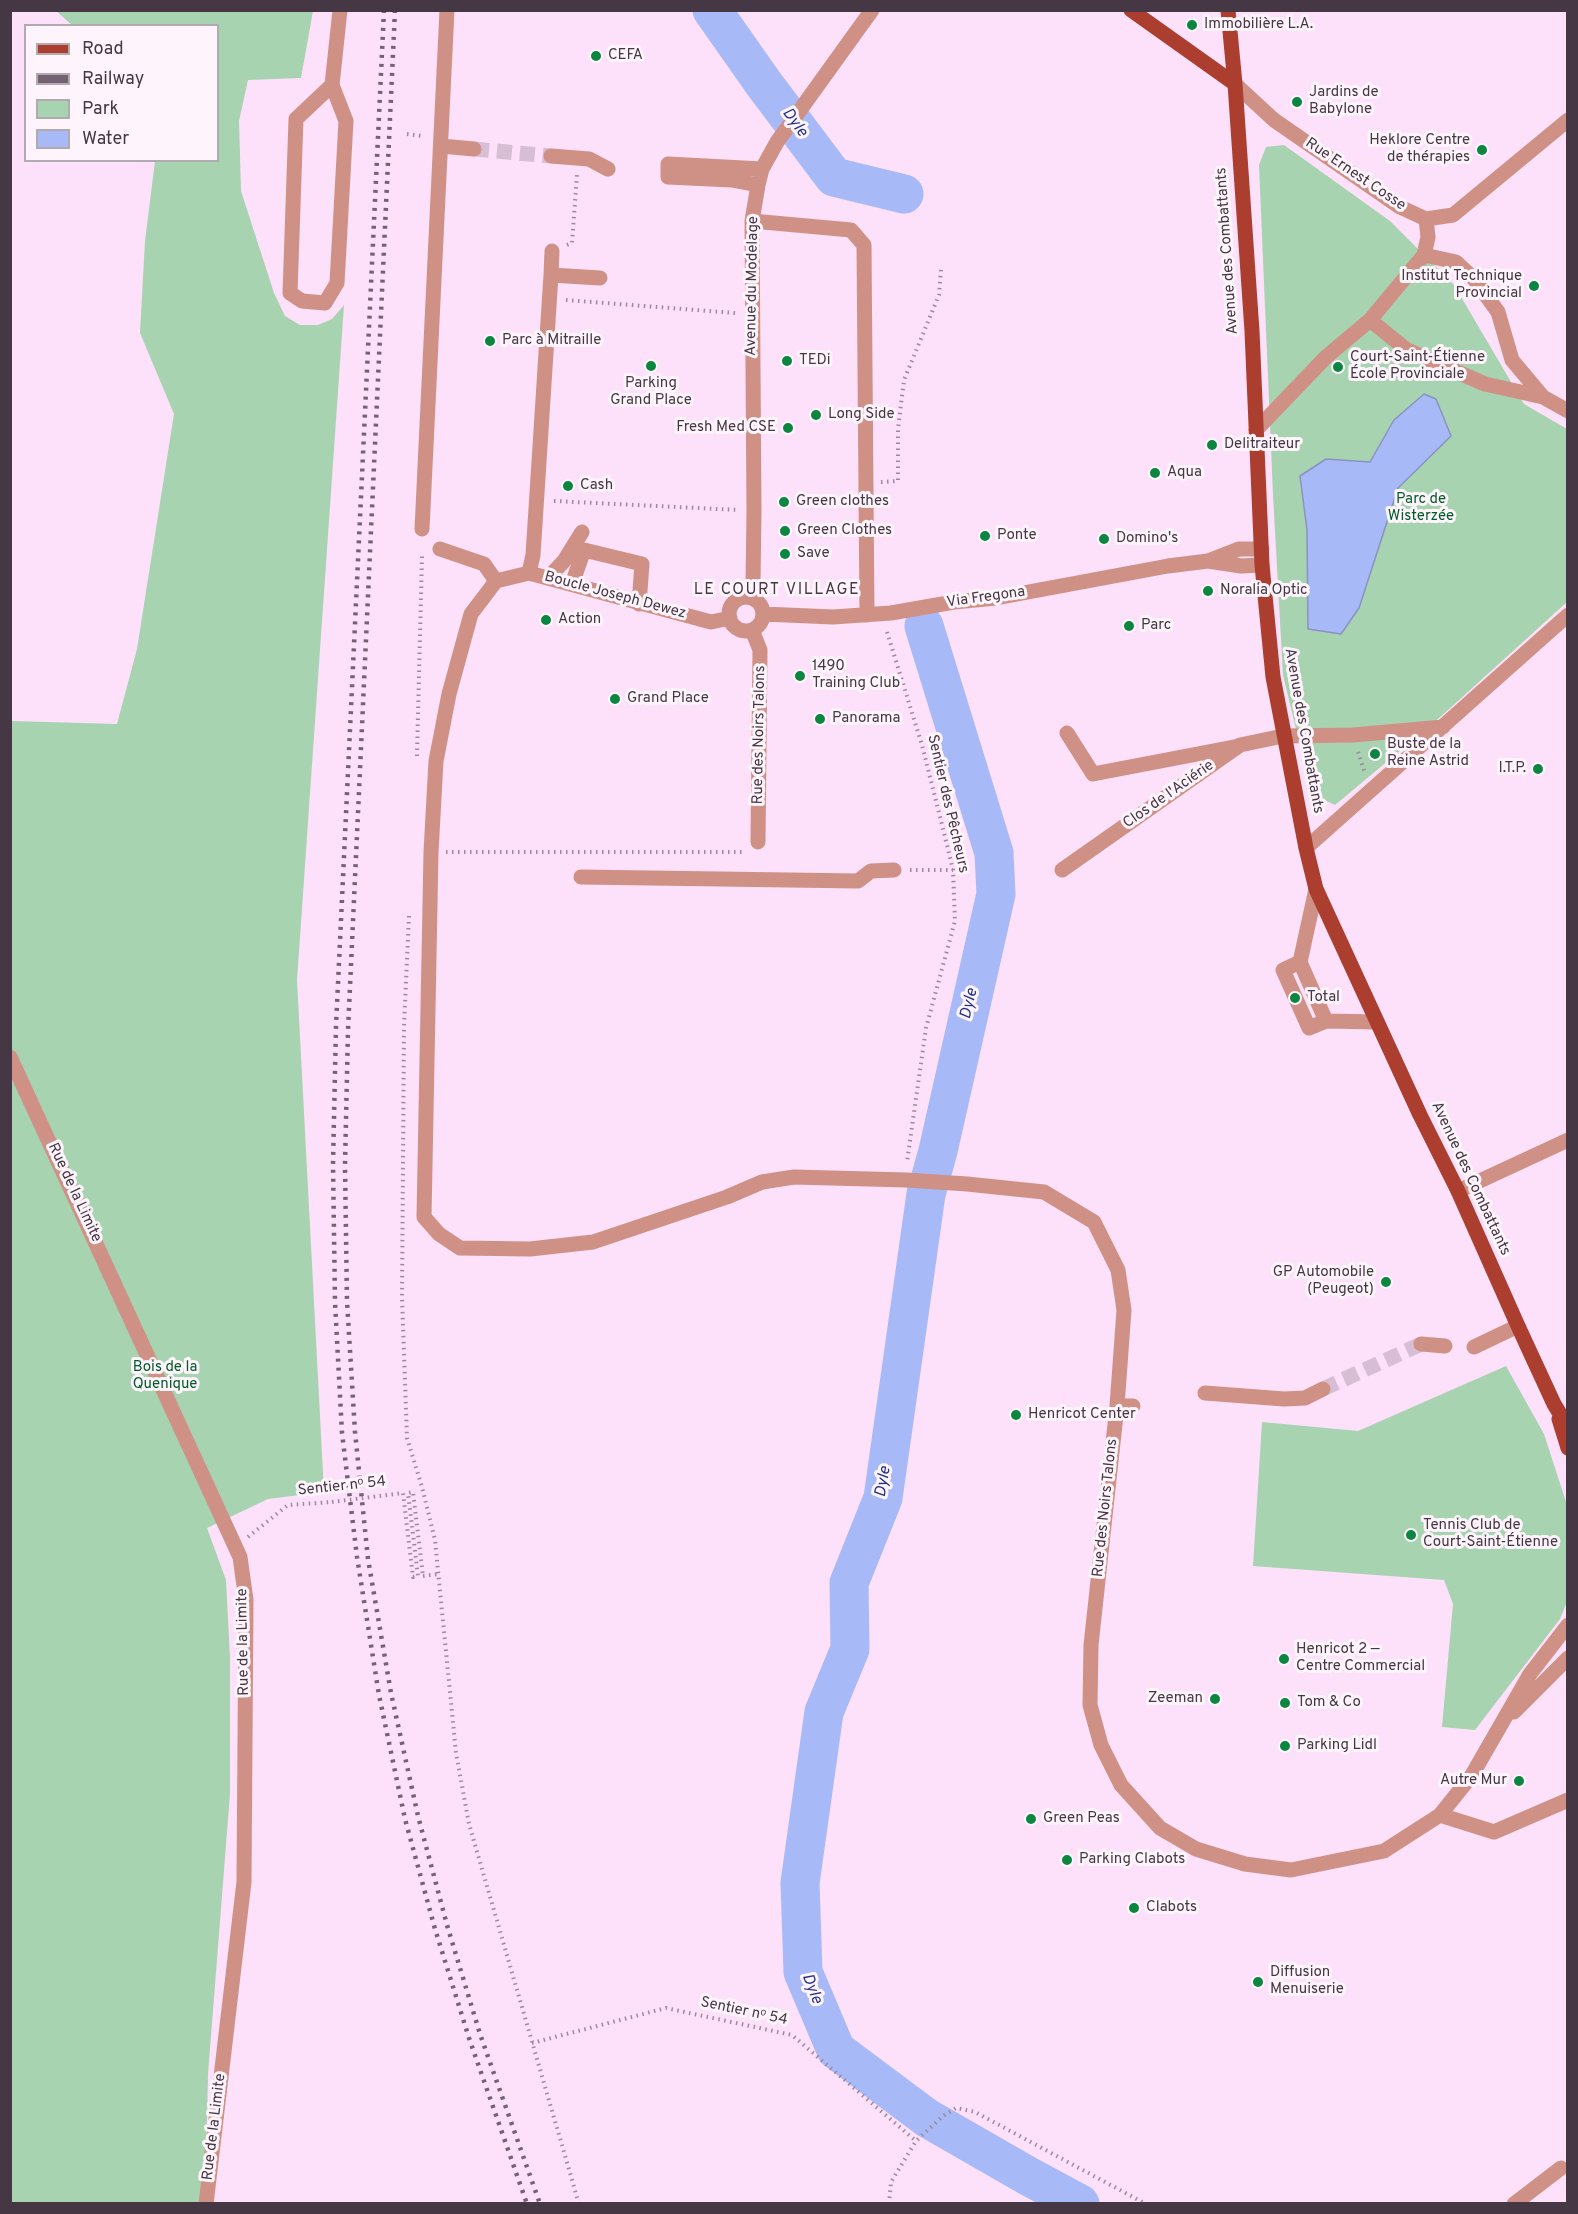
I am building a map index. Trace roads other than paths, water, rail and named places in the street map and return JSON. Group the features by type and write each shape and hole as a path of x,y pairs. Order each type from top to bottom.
{"main road":[{"path":"1131,10 1235,84"},
{"name":"Avenue des Combattants","path":"1228,10 1252,331 1262,566 1273,677 1306,848 1316,889 1458,1191 1554,1404 1568,1448"},
{"name":"Avenue des Combattants","path":"1554,1404 1568,1426"}],"street":[{"path":"332,85 296,119 290,293 302,301 325,303 337,283 346,121 332,85 340,10"},
{"path":"422,529 447,10"},
{"name":"Avenue du Modelage","path":"749,597 753,583 754,511 752,221 760,177 777,142 872,10"},
{"name":"Rue Ernest Cosse","path":"1235,84 1274,120 1400,207 1426,219"},
{"path":"1256,430 1326,357 1370,320 1424,255 1428,237 1426,219 1453,215 1567,120"},
{"path":"441,146 474,149"},
{"path":"551,156 589,159 608,169"},
{"path":"668,164 760,177 732,180 668,177 668,164"},
{"path":"752,221 851,230 864,245 866,483 880,614"},
{"path":"529,573 533,555 552,251"},
{"path":"1424,255 1456,262 1475,280 1498,312 1512,360 1543,398"},
{"path":"550,275 600,278"},
{"path":"1370,320 1407,350 1485,384 1543,398 1568,411"},
{"path":"549,577 564,561 582,532"},
{"path":"440,549 484,564 496,581"},
{"name":"Via Fregona","path":"763,614 833,617 880,614 996,598 1168,566 1208,561 1239,549 1262,549"},
{"path":"572,584 584,550 642,564 639,603"},
{"name":"Via Fregona","path":"1208,561 1241,566 1262,566"},
{"name":"Boucle Joseph Dewez","path":"496,581 529,573 711,622 730,618"},
{"name":"Rue des Noirs Talons","path":"496,581 471,614 449,694 436,760 430,852 424,1217 439,1234 459,1248 530,1249 593,1242 727,1197 762,1182 794,1177 907,1180 1044,1192 1094,1222 1118,1270 1124,1310 1117,1406 1091,1645 1090,1705 1101,1745 1120,1785 1160,1828 1196,1849 1245,1864 1292,1870 1384,1851 1440,1815 1472,1775 1495,1732"},
{"path":"749,597 761,605 763,614 760,623 752,630 741,630 730,618 729,612 738,598 749,597"},
{"path":"1306,848 1568,615"},
{"name":"Rue des Noirs Talons","path":"752,630 760,650 752,847"},
{"name":"Clos de l'Aciérie","path":"1062,870 1240,746 1283,736 1353,735 1443,727"},
{"path":"1066,733 1093,774 1240,746"},
{"path":"581,877 858,880 871,871 894,870"},
{"path":"1316,889 1300,962 1326,1021 1377,1022"},
{"name":"Rue de la Limite","path":"10,1057 240,1557 246,1600 244,1882 206,2204"},
{"path":"1458,1191 1568,1140"},
{"path":"1474,1347 1518,1326"},
{"path":"1421,1344 1445,1346"},
{"path":"1205,1394 1284,1399 1305,1398 1323,1389"},
{"path":"1117,1406 1133,1406"},
{"path":"1495,1732 1530,1674 1568,1625"},
{"path":"1495,1732 1568,1658"},
{"path":"1440,1815 1494,1832 1568,1800"},
{"path":"1514,2204 1561,2168"}],"water":[{"path":"1424,394 1436,399 1451,436 1398,488 1359,608 1341,634 1308,629 1307,530 1300,476 1326,459 1370,462 1394,420"}],"waterway":[{"name":"Dyle","path":"712,10 834,177 904,194"},
{"name":"Dyle","path":"924,626 994,853 996,894 938,1151 926,1194 883,1498 849,1583 850,1649 824,1712 800,1883 803,1972 836,2050 927,2118 1080,2204"}],"tunnel":[{"path":"474,149 551,156"},
{"path":"1323,1389 1421,1344"}],"railway":[{"path":"384,10 336,1026 333,1164 335,1302 342,1433 357,1557 379,1695 405,1819 435,1929 469,2038 527,2204"},
{"path":"395,10 348,1030 345,1165 347,1301 355,1432 368,1559 391,1693 418,1816 447,1925 480,2034 540,2204"}],"place":[{"name":"Immobilière L.A.","path":"1192,25"},
{"name":"CEFA","path":"596,56"},
{"name":"Jardins de Babylone","path":"1297,102"},
{"name":"Heklore Centre de thérapies","path":"1482,150"},
{"name":"Institut Technique Provincial","path":"1534,286"},
{"name":"Parc à Mitraille","path":"490,341"},
{"name":"TEDi","path":"787,361"},
{"name":"Parking Grand Place","path":"651,366"},
{"name":"Court-Saint-Étienne École Provinciale","path":"1338,367"},
{"name":"Long Side","path":"816,415"},
{"name":"Fresh Med CSE","path":"788,428"},
{"name":"Delitraiteur","path":"1212,445"},
{"name":"Aqua","path":"1155,473"},
{"name":"Cash","path":"568,486"},
{"name":"Green clothes","path":"784,502"},
{"name":"Green Clothes","path":"785,531"},
{"name":"Ponte","path":"985,536"},
{"name":"Domino's","path":"1104,539"},
{"name":"Save","path":"785,554"},
{"name":"Noralia Optic","path":"1208,591"},
{"name":"Action","path":"546,620"},
{"name":"Parc","path":"1129,626"},
{"name":"1490 Training Club","path":"800,676"},
{"name":"Grand Place","path":"615,699"},
{"name":"Panorama","path":"820,719"},
{"name":"Buste de la Reine Astrid","path":"1375,754"},
{"name":"I.T.P.","path":"1538,769"},
{"name":"Total","path":"1295,998"},
{"name":"GP Automobile (Peugeot)","path":"1386,1282"},
{"name":"Henricot Center","path":"1016,1415"},
{"name":"Tennis Club de Court-Saint-Étienne","path":"1411,1535"},
{"name":"Henricot 2 — Centre Commercial","path":"1284,1659"},
{"name":"Zeeman","path":"1215,1699"},
{"name":"Tom & Co","path":"1285,1703"},
{"name":"Parking Lidl","path":"1285,1746"},
{"name":"Autre Mur","path":"1519,1781"},
{"name":"Green Peas","path":"1031,1819"},
{"name":"Parking Clabots","path":"1067,1860"},
{"name":"Clabots","path":"1134,1908"},
{"name":"Diffusion Menuiserie","path":"1258,1982"}],"district":[{"name":"LE COURT VILLAGE","path":"777,591"}],"park label":[{"name":"Parc de Wisterzée","path":"1421,508"},
{"name":"Bois de la Quenique","path":"165,1376"}]}
